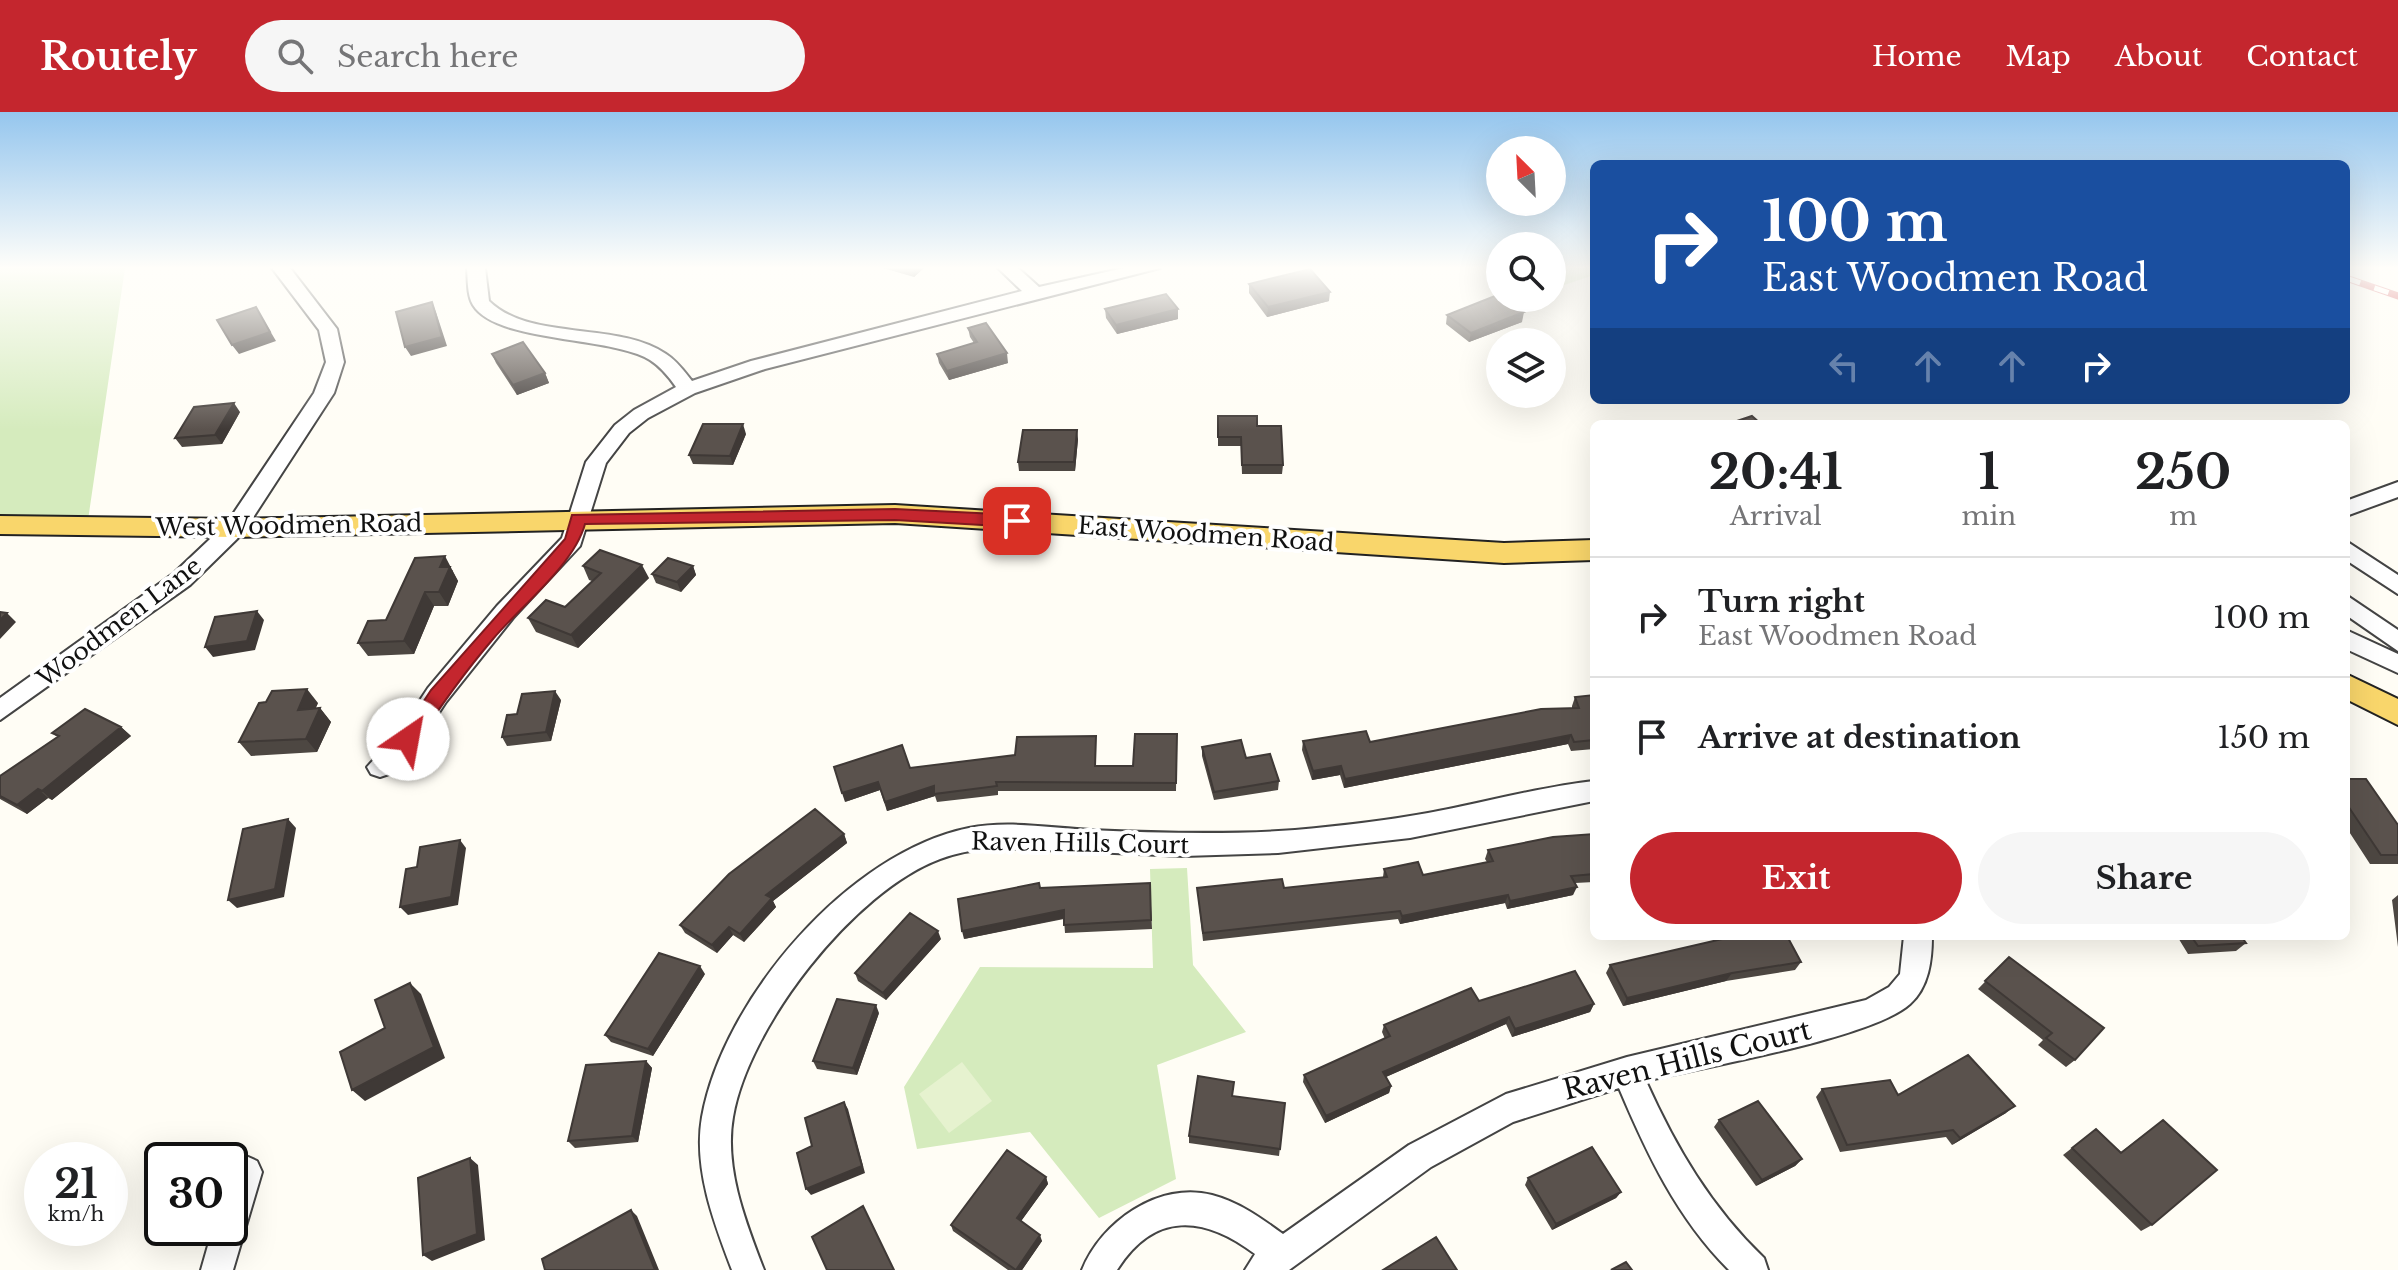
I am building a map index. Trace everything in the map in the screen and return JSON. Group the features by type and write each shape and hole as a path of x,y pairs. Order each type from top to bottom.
{"main road":[{"name":"East Woodmen Road","path":"578,519 895,514 1504,553 1590,550"},
{"name":"West Woodmen Road","path":"0,525 235,528 578,519"},
{"path":"2350,687 2398,713"}],"street":[{"name":"Woodmen Lane","path":"0,711 182,579 235,528 324,393 335,362 328,329 323,322"},
{"path":"515,322 625,344 654,354 688,389"},
{"path":"380,767 408,739 437,695 505,612 572,541 596,462 609,443 641,414 688,389 785,358 923,322"},
{"path":"2350,507 2398,489"},
{"path":"2350,552 2398,586"},
{"path":"2350,606 2398,642"},
{"path":"2350,641 2398,664"},
{"name":"Raven Hills Court","path":"748,1270 728,1220 718,1172 717,1118 728,1070 768,997 846,909 907,861 938,847 968,839 1007,837 1169,845 1277,842 1415,826 1559,794 1590,791"},
{"name":"Raven Hills Court","path":"1272,1262 1460,1132 1506,1109 1627,1071 1861,1016 1892,1004 1913,982 1919,957 1918,940"},
{"path":"1627,1071 1663,1156 1687,1197 1723,1243 1752,1270"},
{"path":"1098,1270 1121,1235 1142,1221 1166,1213 1199,1208 1231,1218 1272,1262"},
{"path":"217,1270 224,1246"}],"green space":[{"path":"0,322 117,322 88,520 0,519"},
{"path":"1187,868 1193,965 1246,1032 1157,1065 1176,1179 1099,1218 1030,1132 917,1149 904,1087 980,967 1153,968 1150,869"},
{"path":"962,1062 992,1101 949,1133 919,1094"}],"building":[{"path":"218,322 264,322 270,332 232,345"},
{"path":"399,322 438,322 442,337 405,347"},
{"path":"1456,322 1499,322 1471,333"},
{"path":"986,323 1007,353 947,371 937,354 977,342 968,328"},
{"path":"523,342 545,373 513,385 492,354"},
{"path":"234,403 215,435 175,438 194,407"},
{"path":"1218,416 1257,416 1257,426 1281,426 1283,465 1242,465 1241,437 1218,437"},
{"path":"703,424 743,424 730,456 689,455"},
{"path":"1023,430 1077,430 1074,462 1018,462"},
{"path":"600,550 642,565 571,635 528,618 546,600 565,607 601,573 583,566"},
{"path":"445,556 440,567 450,567 439,592 425,592 404,641 358,643 368,621 386,620 415,558"},
{"path":"668,558 693,566 677,582 652,574"},
{"path":"257,611 247,641 205,647 215,617"},
{"path":"307,689 298,710 320,708 306,739 239,742 259,703 266,702 272,691"},
{"path":"555,691 546,732 502,737 507,715 517,714 522,694"},
{"path":"1590,695 1590,740 1574,742 1571,735 1345,779 1341,766 1313,771 1303,741 1366,731 1370,742 1541,709 1579,708 1575,697"},
{"path":"85,709 121,727 42,791 38,789 17,805 0,796 0,776 59,736 52,733"},
{"path":"1135,734 1177,734 1176,783 996,782 997,786 934,794 934,786 885,802 878,782 842,793 834,767 902,745 910,768 1015,755 1017,737 1096,736 1095,766 1133,766"},
{"path":"1241,740 1246,758 1270,754 1279,781 1214,792 1202,747"},
{"path":"2350,779 2366,779 2398,825 2398,855 2381,855 2350,809"},
{"path":"815,809 844,834 766,895 772,898 740,934 729,927 712,945 680,925 729,874"},
{"path":"288,819 275,889 228,900 243,829"},
{"path":"1590,834 1590,874 1571,876 1577,887 1510,901 1508,895 1402,916 1400,911 1203,933 1197,888 1282,879 1284,888 1387,877 1384,869 1418,862 1423,875 1493,861 1488,850 1553,837"},
{"path":"460,840 451,897 400,907 406,869 417,867 420,847"},
{"path":"1039,883 1040,888 1150,883 1151,920 1064,925 1064,910 962,931 958,899"},
{"path":"910,913 938,931 883,993 855,973"},
{"path":"1718,940 1789,940 1801,962 1732,973 1627,998 1610,965"},
{"path":"2194,940 2244,940 2246,943 2198,946"},
{"path":"659,953 700,966 648,1049 605,1035"},
{"path":"2009,957 2104,1028 2075,1060 2046,1038 2052,1033 1985,981"},
{"path":"1575,971 1594,1004 1515,1029 1509,1017 1383,1072 1391,1086 1326,1116 1304,1075 1390,1036 1384,1025 1471,988 1479,1001"},
{"path":"410,983 434,1047 352,1090 340,1052 385,1028 375,1000"},
{"path":"837,999 876,1005 853,1068 813,1061"},
{"path":"1968,1055 2015,1106 1960,1138 1953,1130 1847,1145 1822,1089 1890,1080 1898,1095"},
{"path":"646,1061 632,1136 568,1141 586,1065"},
{"path":"1198,1076 1234,1082 1232,1096 1285,1103 1280,1149 1189,1136"},
{"path":"1758,1101 1802,1159 1762,1180 1719,1120"},
{"path":"844,1102 862,1166 806,1189 797,1153 812,1146 805,1118"},
{"path":"2163,1120 2217,1170 2152,1225 2072,1148 2096,1129 2121,1153"},
{"path":"1592,1147 1621,1192 1556,1224 1528,1178"},
{"path":"1007,1150 1046,1177 1017,1218 1040,1235 1016,1270 951,1225"},
{"path":"470,1158 477,1234 423,1255 418,1178"},
{"path":"863,1206 894,1270 827,1270 812,1237"},
{"path":"631,1210 655,1270 545,1270 542,1259"},
{"path":"1436,1237 1457,1270 1383,1270"},
{"path":"1626,1262 1632,1270 1611,1270"}],"route":[{"path":"408,739 437,695 505,612 572,541 578,519 895,514 1017,521"}]}
